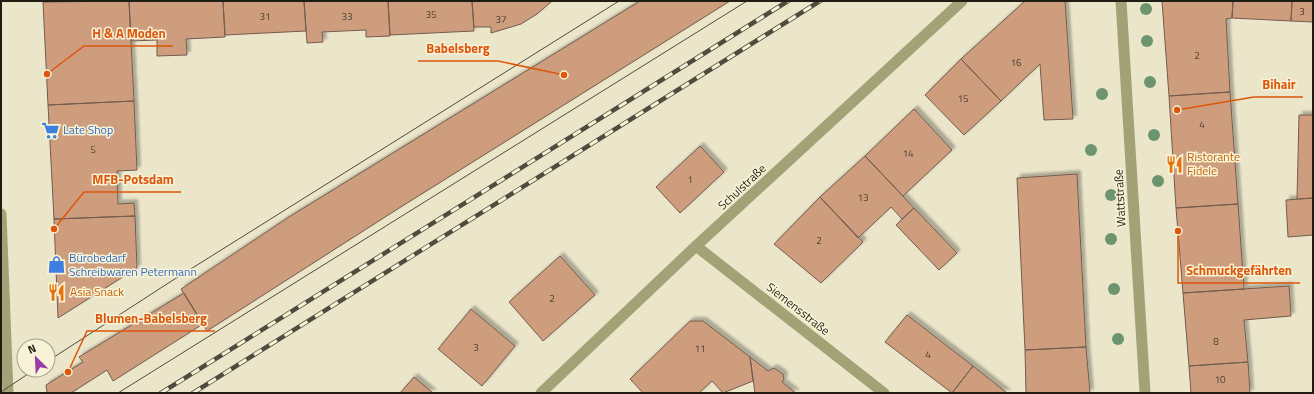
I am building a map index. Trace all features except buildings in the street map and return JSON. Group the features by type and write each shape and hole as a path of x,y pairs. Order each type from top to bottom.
{"street":[{"name":"Schulstraße","path":"541,393 696,246 962,1"},
{"name":"Wattstraße","path":"1121,1 1145,393"},
{"path":"1,214 3,317 8,393"},
{"name":"Siemensstraße","path":"696,246 884,393"}],"tram line":[{"path":"56,356 170,282 619,1"},
{"path":"118,393 747,1"},
{"path":"1,392 22,378"}],"railway":[{"path":"161,393 788,1"},
{"path":"193,393 820,1"}],"place":[{"name":"H & A Moden","path":"47,74"},
{"name":"Babelsberg","path":"564,75"},
{"name":"Bihair","path":"1177,110"},
{"name":"Late Shop","path":"50,130"},
{"name":"Ristorante Fidele","path":"1174,164"},
{"name":"MFB-Potsdam","path":"54,229"},
{"name":"Schmuckgefährten","path":"1178,231"},
{"name":"Bürobedarf Schreibwaren Petermann","path":"56,265"},
{"name":"Asia Snack","path":"57,292"},
{"name":"Blumen-Babelsberg","path":"68,372"}]}
